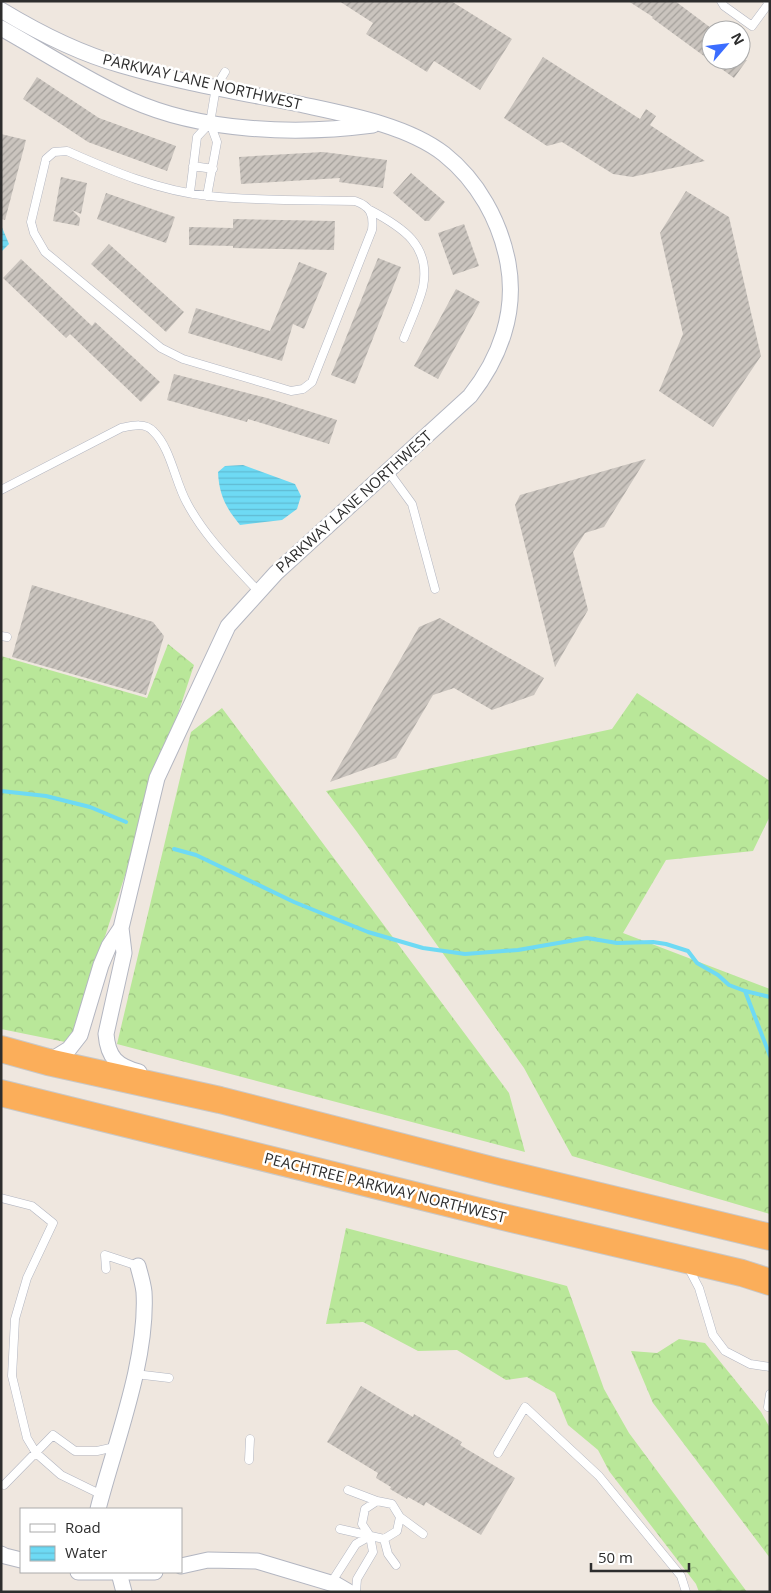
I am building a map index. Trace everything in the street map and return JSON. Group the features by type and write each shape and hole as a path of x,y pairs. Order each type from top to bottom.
{"highway":[{"path":"1,1049 48,1062 220,1100 496,1171 770,1237"},
{"name":"PEACHTREE PARKWAY NORTHWEST","path":"1,1093 770,1282"},
{"path":"742,1274 770,1269"}],"street":[{"name":"PARKWAY LANE NORTHWEST","path":"1,10 73,49 121,65 336,112 382,124 427,144 444,154 471,181 483,197 500,232 506,251 511,290 508,319 500,347 482,381 470,396 276,573 228,626 157,778 121,928 109,946 100,965 80,1035 69,1049 48,1062"},
{"name":"PARKWAY LANE NORTHWEST","path":"1,28 75,71 133,101 171,114 210,123 252,129 344,129 382,124"},
{"name":"PARKWAY LANE NORTHWEST","path":"121,928 124,953 106,1034 110,1052 115,1061 124,1068 177,1082 198,1089 220,1100"},
{"path":"100,1502 143,1338 144,1291 138,1266"},
{"path":"1,1554 20,1560"},
{"path":"182,1566 208,1560 257,1561 337,1585 349,1592"},
{"path":"119,1573 124,1592"}],"lane":[{"path":"721,1 724,6 752,26 769,3 767,1"},
{"path":"52,56 59,42"},
{"path":"207,196 217,142 210,123 216,87 225,72"},
{"path":"190,192 197,137 210,123"},
{"path":"370,210 374,219 372,230 318,370 312,382 303,389 291,391 183,359 161,348 46,252 34,233 31,222 46,159 54,152 67,151 134,179 168,189 207,196 249,199 355,201 364,204 370,210 395,223 417,246 421,254 423,287 404,338"},
{"path":"194,166 212,169"},
{"path":"1,490 121,428 142,425 152,429 159,437 180,491 205,532 259,592"},
{"path":"388,471 412,504 435,589"},
{"path":"1,1198 32,1206 53,1223 27,1278 15,1319 12,1376 26,1438 36,1453 61,1475 100,1502"},
{"path":"106,1269 105,1255 138,1266"},
{"path":"685,1261 699,1288 713,1335 725,1351 750,1364 770,1367"},
{"path":"134,1374 169,1378"},
{"path":"770,1394 768,1407 770,1407"},
{"path":"498,1453 525,1408 599,1476 681,1576 686,1592"},
{"path":"4,1485 53,1436 74,1452 97,1451 115,1447"},
{"path":"249,1460 250,1439"},
{"path":"348,1490 377,1501 392,1504 400,1517 423,1534"},
{"path":"356,1592 357,1579 373,1552 370,1536 362,1524 365,1509 377,1501"},
{"path":"340,1529 384,1539 397,1531 400,1517"},
{"path":"330,1584 356,1544 370,1536"},
{"path":"384,1539 388,1554 396,1565"}],"green space":[{"path":"168,644 194,665 70,1043 1,1029 1,656 147,698"},
{"path":"637,693 770,781 770,816 753,851 666,860 623,933 770,989 770,1214 572,1156 524,1068 326,791 612,729"},
{"path":"222,708 509,1093 525,1152 117,1044 191,732"},
{"path":"346,1228 567,1286 604,1389 629,1433 747,1592 699,1592 696,1584 609,1471 598,1450 568,1425 555,1393 527,1377 506,1380 457,1350 418,1351 363,1322 326,1324"},
{"path":"679,1339 705,1343 761,1412 770,1428 770,1558 653,1403 631,1351 657,1353"}],"water":[{"path":"1,225 9,244 1,252"},
{"path":"243,465 295,484 301,496 297,509 282,520 240,525 224,501 218,472 225,466"}],"building":[{"path":"339,1 451,1 512,39 480,90 434,61 427,72 366,34 373,23"},
{"path":"628,1 675,1 701,20 701,54 652,18"},
{"path":"543,57 640,119 646,109 656,116 650,125 705,161 632,177 613,174 562,142 547,146 504,118"},
{"path":"723,70 740,70 734,78"},
{"path":"37,77 99,118 176,146 167,171 88,142 23,99"},
{"path":"1,134 26,140 5,220 1,219"},
{"path":"323,152 387,160 383,188 339,182 340,178 241,184 239,157"},
{"path":"411,173 445,202 429,221 425,221 393,193"},
{"path":"61,177 87,183 81,214 72,210 80,218 79,226 53,221"},
{"path":"686,191 729,217 761,356 713,427 659,391 683,334 660,233"},
{"path":"106,193 175,217 166,243 97,219"},
{"path":"233,219 335,221 334,250 189,245 189,227 233,228"},
{"path":"464,224 479,266 453,275 438,233"},
{"path":"109,244 184,312 166,332 91,264"},
{"path":"378,258 401,267 355,384 331,375"},
{"path":"21,259 92,326 95,322 160,382 141,402 70,334 66,338 3,278"},
{"path":"299,262 327,273 304,329 293,324 282,361 188,333 196,308 270,331"},
{"path":"456,289 480,302 438,379 414,366"},
{"path":"174,374 267,398 337,420 329,444 248,419 247,422 167,400"},
{"path":"646,459 604,527 585,533 573,552 588,610 555,667 515,505 520,495"},
{"path":"32,585 153,622 164,636 146,695 12,657"},
{"path":"440,618 544,678 534,695 492,710 454,688 433,695 396,758 330,782 419,627"},
{"path":"361,1386 413,1417 414,1414 462,1442 460,1445 515,1478 481,1535 426,1502 424,1506 390,1489 391,1487 376,1478 378,1473 327,1442"}],"waterway":[{"path":"1,791 46,796 90,807 126,822"},
{"path":"174,849 196,855 294,902 368,932 423,948 465,954 518,950 587,938 617,943 653,942 688,951 697,963 718,975 729,985 770,997"},
{"path":"745,991 770,1056"}]}
